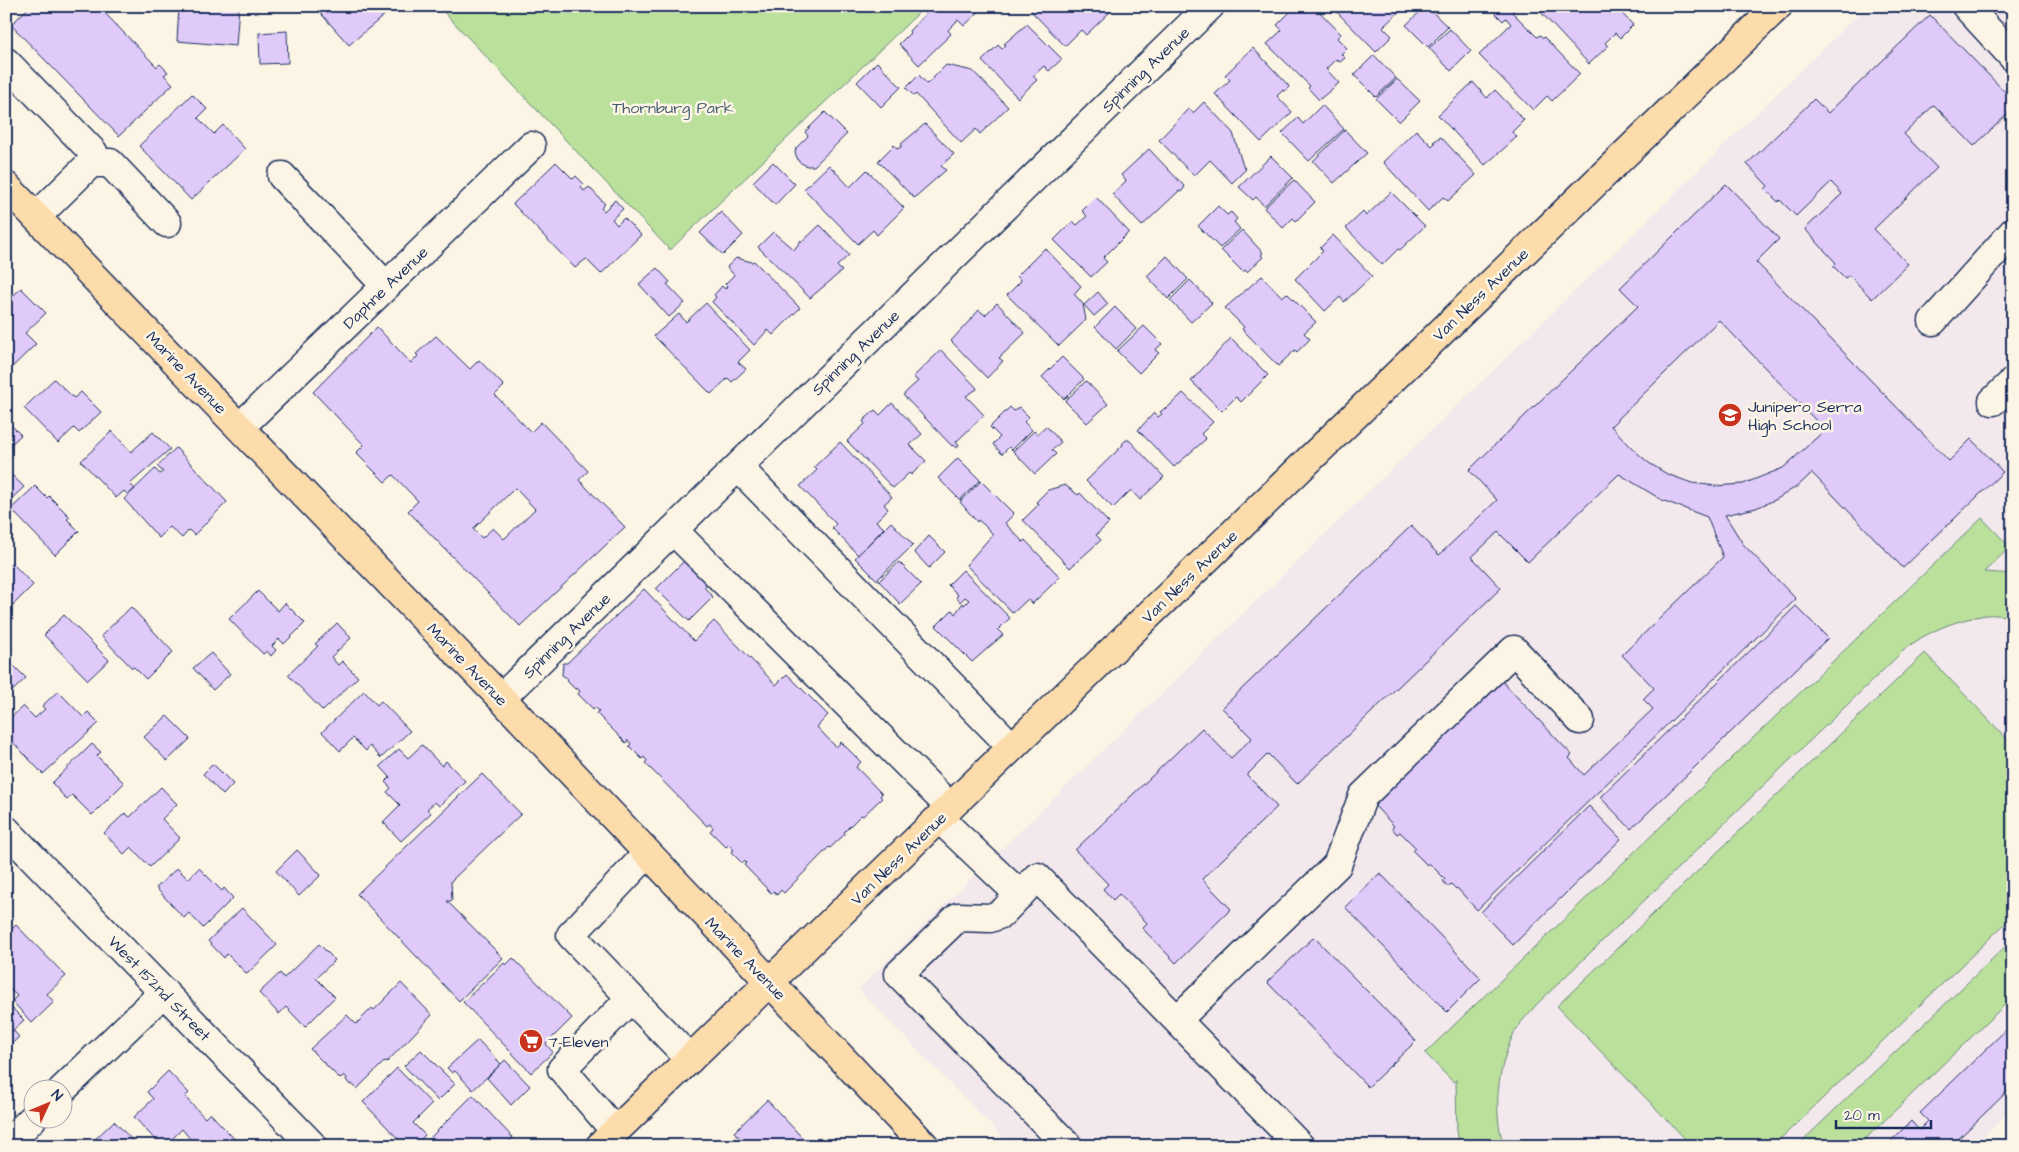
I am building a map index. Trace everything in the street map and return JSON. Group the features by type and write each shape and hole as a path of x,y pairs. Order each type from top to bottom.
{"main road":[{"name":"Van Ness Avenue","path":"608,1141 944,812 1778,6"},
{"name":"Marine Avenue","path":"6,186 501,698 925,1146"}],"street":[{"name":"Spinning Avenue","path":"501,698 1210,6"},
{"path":"1966,6 2013,57"},
{"path":"6,62 94,152 91,162 36,217"},
{"name":"Daphne Avenue","path":"240,427 531,146"},
{"path":"91,162 110,163 167,223"},
{"path":"282,176 386,286"},
{"path":"1933,321 2013,232"},
{"path":"1994,402 2013,382"},
{"path":"738,467 1012,747"},
{"path":"673,530 944,812 1020,895"},
{"path":"1178,1018 1337,865 1363,796 1514,650 1580,720"},
{"name":"West 152nd Street","path":"6,830 313,1146"},
{"path":"647,854 571,935 690,1059"},
{"path":"1068,1146 899,974 958,917 990,918 1001,914 1037,877 1178,1018 1300,1146"},
{"path":"72,1080 164,992"},
{"path":"608,1141 562,1069 631,998"},
{"path":"6,1145 22,1129"}],"shaded area":[{"name":"Junípero Serra High School","path":"1867,6 2013,6 2013,1108 1974,1146 1011,1146 858,989"}],"green space":[{"name":"Thornburg Park","path":"438,6 926,6 670,250"},
{"path":"1982,518 2010,547 1984,572 2013,574 2013,617 1989,615 1964,620 1942,627 1922,637 1904,650 1535,1006 1514,1033 1504,1060 1499,1089 1498,1118 1504,1146 1460,1146 1457,1132 1456,1080 1453,1082 1425,1053"},
{"path":"1925,653 2013,745 2013,916 1773,1146 1692,1146 1557,1006"},
{"path":"2013,939 2013,997 1858,1146 1797,1146"}],"building":[{"path":"30,6 98,6 157,67 160,64 168,72 164,75 173,84 119,136 11,25"},
{"path":"179,6 239,6 236,46 177,41"},
{"path":"314,6 384,6 388,12 349,45"},
{"path":"933,6 985,6 964,26 958,20 948,30 951,34 919,65 899,44"},
{"path":"1036,6 1115,7 1086,35 1081,30 1065,46 1031,11"},
{"path":"1296,6 1314,6 1341,34 1337,38 1347,48 1341,54 1345,58 1340,62 1336,59 1326,69 1339,83 1319,100 1308,88 1310,86 1267,44 1282,30 1277,25"},
{"path":"1331,6 1400,6 1402,9 1383,27 1392,36 1376,52"},
{"path":"1426,6 1448,27 1428,47 1406,25"},
{"path":"1488,6 1518,6 1512,12 1537,37 1540,35 1544,37 1580,74 1552,101 1547,96 1533,110 1479,55 1511,24 1506,18 1503,21"},
{"path":"1535,6 1567,6 1573,12 1578,6 1615,6 1633,25 1620,38 1615,33 1605,43 1608,46 1589,64"},
{"path":"1930,15 2013,100 2013,109 1974,146 1934,105 1904,134 1937,168 1874,229 1908,264 1872,299 1849,275 1845,278 1833,266 1836,263 1805,229 1842,194 1831,182 1796,216 1780,200 1778,202 1765,189 1768,186 1747,164 1814,99 1828,113"},
{"path":"1027,24 1062,59 1049,71 1044,66 1033,76 1037,80 1018,98 982,61 998,45 1002,49 1006,45 1004,44"},
{"path":"1450,29 1471,51 1451,71 1429,48"},
{"path":"287,31 288,63 260,64 259,33"},
{"path":"1253,48 1288,85 1289,87 1284,92 1283,90 1277,96 1292,112 1261,142 1215,94 1230,80 1225,75"},
{"path":"1374,55 1396,78 1376,97 1354,75"},
{"path":"877,62 901,87 881,107 857,82"},
{"path":"946,65 973,71 1008,107 980,134 976,129 961,143 916,94 914,96 906,88 919,75 927,84"},
{"path":"1397,79 1420,101 1399,122 1376,99"},
{"path":"1473,82 1487,98 1495,90 1524,120 1512,132 1517,137 1485,165 1438,115"},
{"path":"192,94 207,109 198,118 214,134 223,125 245,149 191,200 139,146"},
{"path":"1204,102 1233,133 1243,166 1246,169 1232,183 1210,160 1194,176 1159,140 1189,108 1193,113"},
{"path":"1322,105 1344,129 1309,161 1282,133 1298,118 1303,124"},
{"path":"825,112 847,134 814,166 807,166 799,162 795,153 796,148 808,136 805,132"},
{"path":"925,124 954,154 941,166 946,170 914,198 878,161 894,145 898,149 902,146 901,144"},
{"path":"1345,130 1367,153 1334,183 1313,161"},
{"path":"1416,130 1432,146 1435,143 1433,142 1441,137 1476,175 1448,201 1443,197 1428,211 1383,162"},
{"path":"1149,149 1185,187 1142,226 1112,194 1126,181 1121,175"},
{"path":"1271,156 1293,178 1264,206 1256,197 1253,200 1239,187"},
{"path":"556,162 573,179 576,176 584,184 581,187 584,191 589,187 605,204 601,208 604,211 615,200 623,209 612,219 617,225 624,218 641,235 601,274 586,259 575,268 513,204"},
{"path":"773,162 795,184 775,205 753,182"},
{"path":"829,165 850,187 867,170 904,208 877,235 873,230 858,244 804,189"},
{"path":"1294,180 1315,202 1296,221 1293,218 1283,228 1264,208"},
{"path":"1726,184 1779,239 1756,262 1949,461 1971,439 2003,472 1903,568 1812,473 1799,485 1777,499 1756,508 1725,515 1743,544 1796,599 1477,910 1457,888 1451,884 1448,887 1443,881 1445,879 1429,863 1427,865 1413,851 1416,848 1400,832 1397,834 1392,828 1394,826 1371,802 1500,679 1572,755 1569,758 1584,775 1653,709 1643,699 1654,688 1622,655 1723,557 1707,517 1662,500 1619,474 1528,562 1498,532 1472,557 1501,588 1297,784 1268,754 1247,775 1277,807 1202,879 1231,909 1176,963 1142,928 1147,923 1119,894 1113,900 1103,889 1108,884 1075,850 1202,728 1231,758 1252,738 1222,708 1411,526 1439,555 1497,500 1469,470 1638,306 1620,288","holes":["1719,320 1825,430 1783,468 1743,484 1716,486 1692,483 1667,474 1649,463 1611,426"]},
{"path":"1391,192 1425,226 1382,265 1346,228 1363,212 1366,216"},
{"path":"1096,197 1129,232 1103,258 1107,262 1091,277 1054,240 1073,221 1077,225 1087,216 1082,211"},
{"path":"1218,206 1227,215 1231,212 1237,219 1234,222 1240,229 1220,248 1198,226"},
{"path":"721,212 743,235 723,255 700,233"},
{"path":"820,225 849,255 837,266 842,271 810,298 758,247 773,232 794,250 801,240 802,242"},
{"path":"1242,230 1263,253 1261,255 1263,257 1247,272 1245,270 1243,272 1221,250"},
{"path":"1333,235 1372,276 1344,302 1340,297 1325,311 1295,279 1323,251 1320,248"},
{"path":"1045,248 1081,286 1074,294 1083,304 1086,320 1059,346 1007,295 1021,281 1017,276"},
{"path":"1167,256 1188,279 1168,299 1147,276"},
{"path":"736,258 754,261 800,308 773,335 768,330 754,345 712,302 716,297 714,295 722,286 725,289 727,286 725,284 734,275 727,267"},
{"path":"657,268 670,282 667,284 685,303 669,317 639,284"},
{"path":"1262,276 1282,297 1287,293 1316,322 1304,333 1310,339 1297,352 1295,350 1278,366 1242,329 1244,327 1225,308"},
{"path":"1190,280 1212,303 1191,322 1170,300"},
{"path":"21,288 46,313 25,333 36,344 6,373 6,303"},
{"path":"1098,292 1108,304 1094,316 1084,305"},
{"path":"706,303 750,350 738,362 746,369 732,382 728,378 711,394 654,336 679,314 686,322"},
{"path":"997,303 1025,333 999,358 1003,361 987,378 951,341 979,310 985,315"},
{"path":"1115,307 1136,329 1116,349 1095,327"},
{"path":"1144,326 1162,344 1155,350 1159,353 1139,373 1117,351"},
{"path":"377,327 411,363 418,356 416,354 436,336 470,369 479,360 504,386 495,395 531,432 541,422 588,471 579,480 625,527 520,626 408,511 418,501 393,475 385,482 356,453 364,445 313,392","holes":["515,488 535,509 504,539 493,528 482,538 473,529"]},
{"path":"1231,338 1268,375 1241,402 1236,397 1222,411 1191,381"},
{"path":"941,350 976,387 977,389 966,396 984,415 956,442 959,446 956,448 903,395 918,381 913,377"},
{"path":"1062,357 1084,379 1064,399 1042,377"},
{"path":"54,379 74,398 81,392 101,412 79,433 74,428 58,443 24,408"},
{"path":"1086,381 1108,404 1087,423 1065,401"},
{"path":"1183,393 1213,422 1201,434 1206,439 1174,467 1138,430 1154,413 1158,417 1162,414 1160,412 1166,409"},
{"path":"892,403 922,434 910,445 926,461 893,488 847,441 865,424 863,421 875,410 880,415"},
{"path":"1010,407 1014,411 1019,407 1029,417 1024,422 1032,430 1012,450 1009,447 1002,454 993,444 1000,437 990,427"},
{"path":"6,420 21,435 6,449"},
{"path":"1046,426 1061,442 1052,450 1056,454 1035,474 1013,451 1034,431 1037,434"},
{"path":"112,431 131,452 153,432 170,449 130,484 135,489 128,495 124,491 116,498 81,461"},
{"path":"1126,440 1129,440 1164,477 1140,500 1131,490 1113,508 1086,481"},
{"path":"840,442 892,497 884,504 888,509 876,521 884,528 858,555 832,528 836,524 800,486 817,470 814,467"},
{"path":"176,448 227,502 194,535 189,530 182,538 170,527 159,538 124,499 155,469 160,474 163,472 157,466"},
{"path":"958,458 980,480 960,500 938,478"},
{"path":"6,469 24,487 6,504"},
{"path":"981,481 1014,514 1005,523 1023,542 1025,540 1060,577 1032,604 1028,599 1013,613 966,565 993,534 978,520 977,522 960,502"},
{"path":"1065,485 1078,495 1080,493 1109,523 1096,535 1101,540 1070,568 1023,520 1039,504 1036,502 1048,490"},
{"path":"35,486 47,498 49,496 70,517 67,519 79,531 55,555 11,509"},
{"path":"891,522 913,545 877,580 855,558"},
{"path":"929,536 945,552 929,568 914,552"},
{"path":"684,561 707,585 704,587 713,597 689,621 656,589"},
{"path":"899,562 921,584 900,604 879,581"},
{"path":"12,563 33,585 13,605 6,599 6,568"},
{"path":"963,570 1010,618 998,630 1003,635 972,662 936,626 952,610 955,614 963,603 964,605 969,600 965,597 960,602 956,597 958,595 948,585"},
{"path":"644,589 694,641 714,621 776,685 787,674 828,715 817,727 836,747 841,742 861,762 856,767 882,794 880,796 882,798 863,816 861,815 844,832 845,834 829,847 784,893 781,890 777,895 774,891 771,893 744,865 746,863 744,861 742,863 731,852 734,850 729,845 726,847 710,831 713,828 710,824 707,826 645,763 647,761 644,757 642,759 629,746 631,744 628,740 626,743 596,713 599,711 595,707 593,709 578,694 580,691 577,688 576,690 567,681 568,679 562,675 563,663 567,663"},
{"path":"258,591 278,611 285,603 305,623 284,644 279,639 272,646 276,650 271,656 267,651 263,654 229,619"},
{"path":"1796,606 1828,638 1631,829 1600,797"},
{"path":"131,607 173,652 146,679 134,667 132,668 101,636"},
{"path":"64,615 109,660 88,680 44,635"},
{"path":"337,623 351,638 331,657 338,665 342,661 358,677 323,711 288,675 318,646 315,644"},
{"path":"211,653 230,674 213,690 193,668"},
{"path":"6,658 26,678 6,697"},
{"path":"58,691 83,717 88,712 99,723 43,774 6,735 6,722 23,706 35,718 45,709 42,706"},
{"path":"364,691 377,705 381,701 410,731 381,758 370,746 366,751 353,738 340,751 322,732"},
{"path":"167,716 190,739 167,761 144,737"},
{"path":"92,744 101,752 97,756 124,783 92,815 72,795 67,800 52,783"},
{"path":"422,745 442,766 446,761 465,781 439,806 435,802 427,809 431,813 401,841 383,822 400,805 387,792 391,788 385,782 390,777 380,766 399,749 408,758"},
{"path":"213,764 233,784 223,795 203,774"},
{"path":"482,774 521,814 451,881 452,901 447,901 503,958 459,1001 357,894"},
{"path":"161,787 177,804 162,819 180,838 150,867 131,847 124,854 104,833 125,813 130,817"},
{"path":"1589,806 1621,839 1513,945 1481,912"},
{"path":"297,850 321,875 299,896 276,871"},
{"path":"177,868 188,879 199,868 222,891 224,888 233,898 203,928 189,913 184,918 156,888"},
{"path":"1380,873 1481,978 1447,1012 1345,907"},
{"path":"242,908 277,945 247,974 227,954 224,958 208,941"},
{"path":"16,925 66,976 47,994 54,1002 32,1023 12,1001 17,996 6,986 6,935"},
{"path":"1314,937 1416,1041 1368,1087 1267,982"},
{"path":"319,944 335,960 316,978 335,997 305,1027 286,1007 279,1014 259,993 280,973 284,978"},
{"path":"513,958 572,1018 546,1044 553,1052 531,1073 463,1002 504,963 506,965"},
{"path":"401,983 432,1015 387,1062 385,1061 357,1089 352,1084 350,1085 344,1075 340,1079 310,1049 347,1015 356,1024 372,1008 374,1010"},
{"path":"6,1002 24,1020 13,1030 19,1037 6,1049"},
{"path":"2013,1023 2013,1086 1951,1146 1886,1146 1911,1121 1919,1130 1928,1121 1920,1113"},
{"path":"478,1040 501,1064 473,1090 455,1071 452,1073 447,1068"},
{"path":"421,1050 455,1084 438,1101 404,1066"},
{"path":"505,1060 530,1086 511,1105 487,1078"},
{"path":"397,1068 432,1104 413,1123 425,1135 415,1146 405,1146 363,1102"},
{"path":"168,1071 189,1093 185,1097 205,1118 210,1113 241,1146 196,1146 182,1129 165,1146 161,1146 134,1117 153,1099 147,1092"},
{"path":"473,1095 513,1138 505,1146 422,1146"},
{"path":"767,1100 810,1146 747,1146 734,1132"},
{"path":"114,1121 135,1143 132,1146 88,1146"}],"place":[{"name":"Junípero Serra High School","path":"1730,415"},
{"name":"7-Eleven","path":"531,1041"}]}
